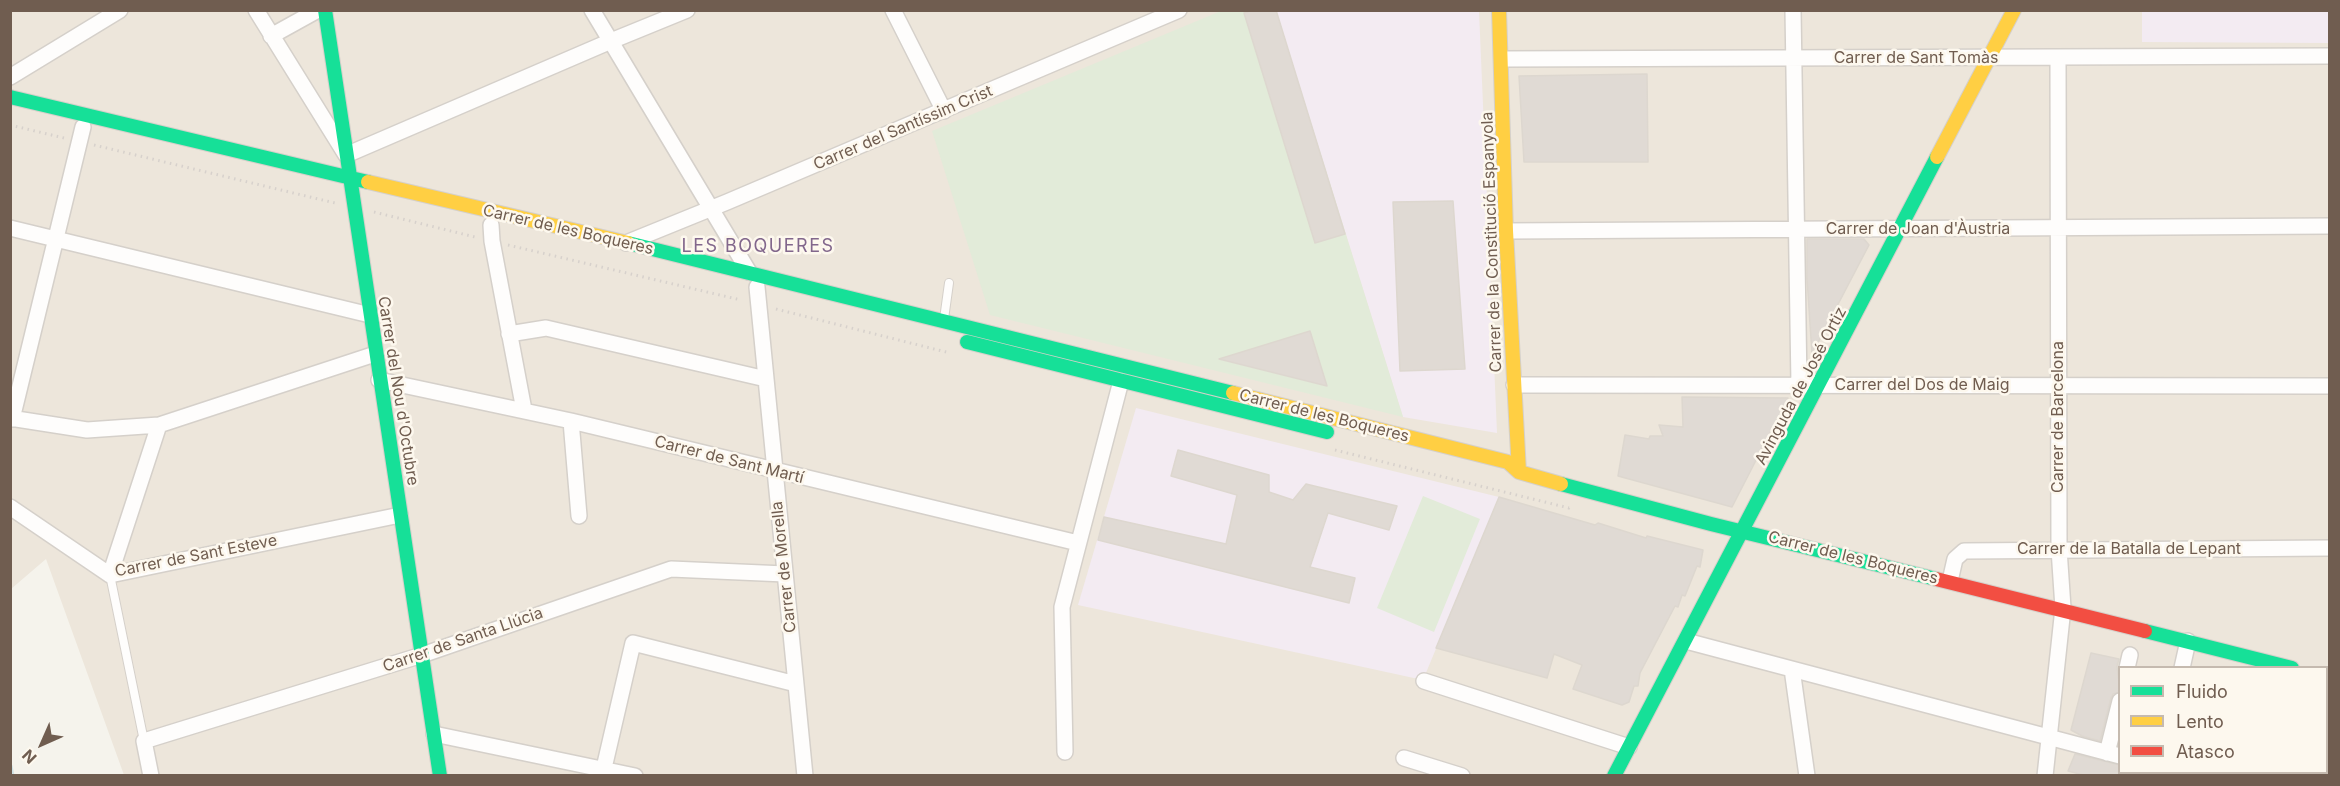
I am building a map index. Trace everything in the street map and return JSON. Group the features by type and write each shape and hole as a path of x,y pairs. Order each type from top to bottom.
{"street":[{"path":"10,77 120,10"},
{"path":"256,10 346,155 687,10"},
{"path":"271,36 318,10"},
{"name":"Carrer del Nou d'Octubre","path":"325,10 440,776"},
{"path":"592,10 749,272"},
{"path":"893,10 944,111"},
{"name":"Carrer del Santíssim Crist","path":"626,243 944,111 1179,10"},
{"name":"Carrer de la Constitució Espanyola","path":"1499,10 1506,231 1519,472"},
{"path":"1793,10 1799,385"},
{"name":"Avinguda de José Ortiz","path":"1614,776 2014,10"},
{"name":"Carrer de Sant Tomàs","path":"1502,59 2330,56"},
{"name":"Carrer de Barcelona","path":"2045,776 2063,608 2058,549 2058,57"},
{"name":"Carrer de les Boqueres","path":"10,97 351,185 491,225 1508,462 1519,472"},
{"name":"Carrer de les Boqueres","path":"10,110 81,134 351,185 626,243 749,272 944,321 1346,436"},
{"path":"81,134 11,419 87,430 159,425 375,354"},
{"path":"491,225 492,241 524,410"},
{"name":"Carrer de Joan d'Àustria","path":"1506,231 2330,226"},
{"path":"10,228 370,315"},
{"name":"Carrer de Morella","path":"757,287 805,776"},
{"path":"509,334 546,328 766,379"},
{"path":"1065,752 1062,607 1123,374"},
{"name":"Carrer de Sant Martí","path":"379,380 524,410 1078,543"},
{"name":"Carrer del Dos de Maig","path":"1514,385 2330,386"},
{"path":"571,421 579,516"},
{"path":"110,575 159,425"},
{"name":"Carrer de les Boqueres","path":"1426,456 1505,475 1519,472 1743,532 2063,608 2287,666"},
{"name":"Carrer de Sant Esteve","path":"10,507 110,575 400,515"},
{"name":"Carrer de la Batalla de Lepant","path":"1950,581 1955,559 1964,551 2330,548"},
{"name":"Carrer de Santa Llúcia","path":"144,741 422,655 671,568 785,574"},
{"path":"1686,641 2113,755 2118,716"},
{"path":"2182,666 2188,641"},
{"path":"604,768 633,643 796,684"},
{"path":"1792,669 1807,776"},
{"path":"1424,681 1629,747"},
{"path":"434,734 635,776"},
{"path":"144,741 151,776"},
{"path":"1404,758 1462,776"}],"lane":[{"path":"944,321 949,283"},
{"path":"110,575 144,741"}],"path":[{"path":"10,125 81,134 353,207 758,304"},
{"path":"1478,486 1483,470"}],"shaded area":[{"path":"11,11 2329,11 2329,775 124,775 46,559 11,589"},
{"path":"1276,11 1479,11 1497,433 1403,417"},
{"path":"2142,11 2329,11 2329,43 2142,42"},
{"path":"1136,408 1499,497 1423,680 1078,605"}],"green space":[{"path":"1221,11 1276,11 1403,417 990,315 932,131"},
{"path":"1423,496 1480,519 1434,632 1377,608"}],"building":[{"path":"1253,10 1276,10 1345,234 1315,243 1244,13"},
{"path":"1647,74 1648,162 1524,162 1519,76"},
{"path":"1453,201 1465,369 1400,371 1393,202"},
{"path":"1807,239 1864,239 1869,245 1812,354 1807,278"},
{"path":"1310,331 1327,386 1219,359"},
{"path":"1682,397 1788,398 1732,507 1618,476 1625,435 1649,439 1650,436 1663,436 1659,425 1683,427"},
{"path":"1178,450 1269,475 1269,492 1293,500 1306,484 1397,506 1389,530 1328,513 1310,567 1355,578 1349,603 1098,540 1104,517 1226,544 1237,495 1171,476"},
{"path":"1499,497 1595,525 1598,523 1646,538 1647,536 1703,550 1700,567 1697,566 1678,607 1675,606 1640,673 1638,686 1634,686 1629,702 1622,705 1573,689 1582,665 1554,654 1547,678 1436,648"},
{"path":"2091,653 2119,659 2118,693 2113,694 2111,698 2100,741 2071,730"},
{"path":"2075,754 2118,765 2120,776 2087,776 2068,771"}],"waterway":[{"path":"10,766 12,776"}],"traffic: fast":[{"path":"325,10 440,776"},
{"path":"10,97 368,182"},
{"path":"1614,776 1937,157"},
{"path":"628,243 1233,393"},
{"path":"967,342 1327,432"},
{"path":"1561,484 1711,524 1936,579"},
{"path":"2145,631 2284,666"}],"traffic: slow":[{"path":"1499,10 1506,231 1519,472"},
{"path":"1937,157 2014,10"},
{"path":"368,182 628,243"},
{"path":"1233,393 1508,462 1519,472 1561,484"}],"traffic: jam":[{"path":"1936,579 2145,631"}],"district":[{"name":"LES BOQUERES","path":"758,247"}]}
